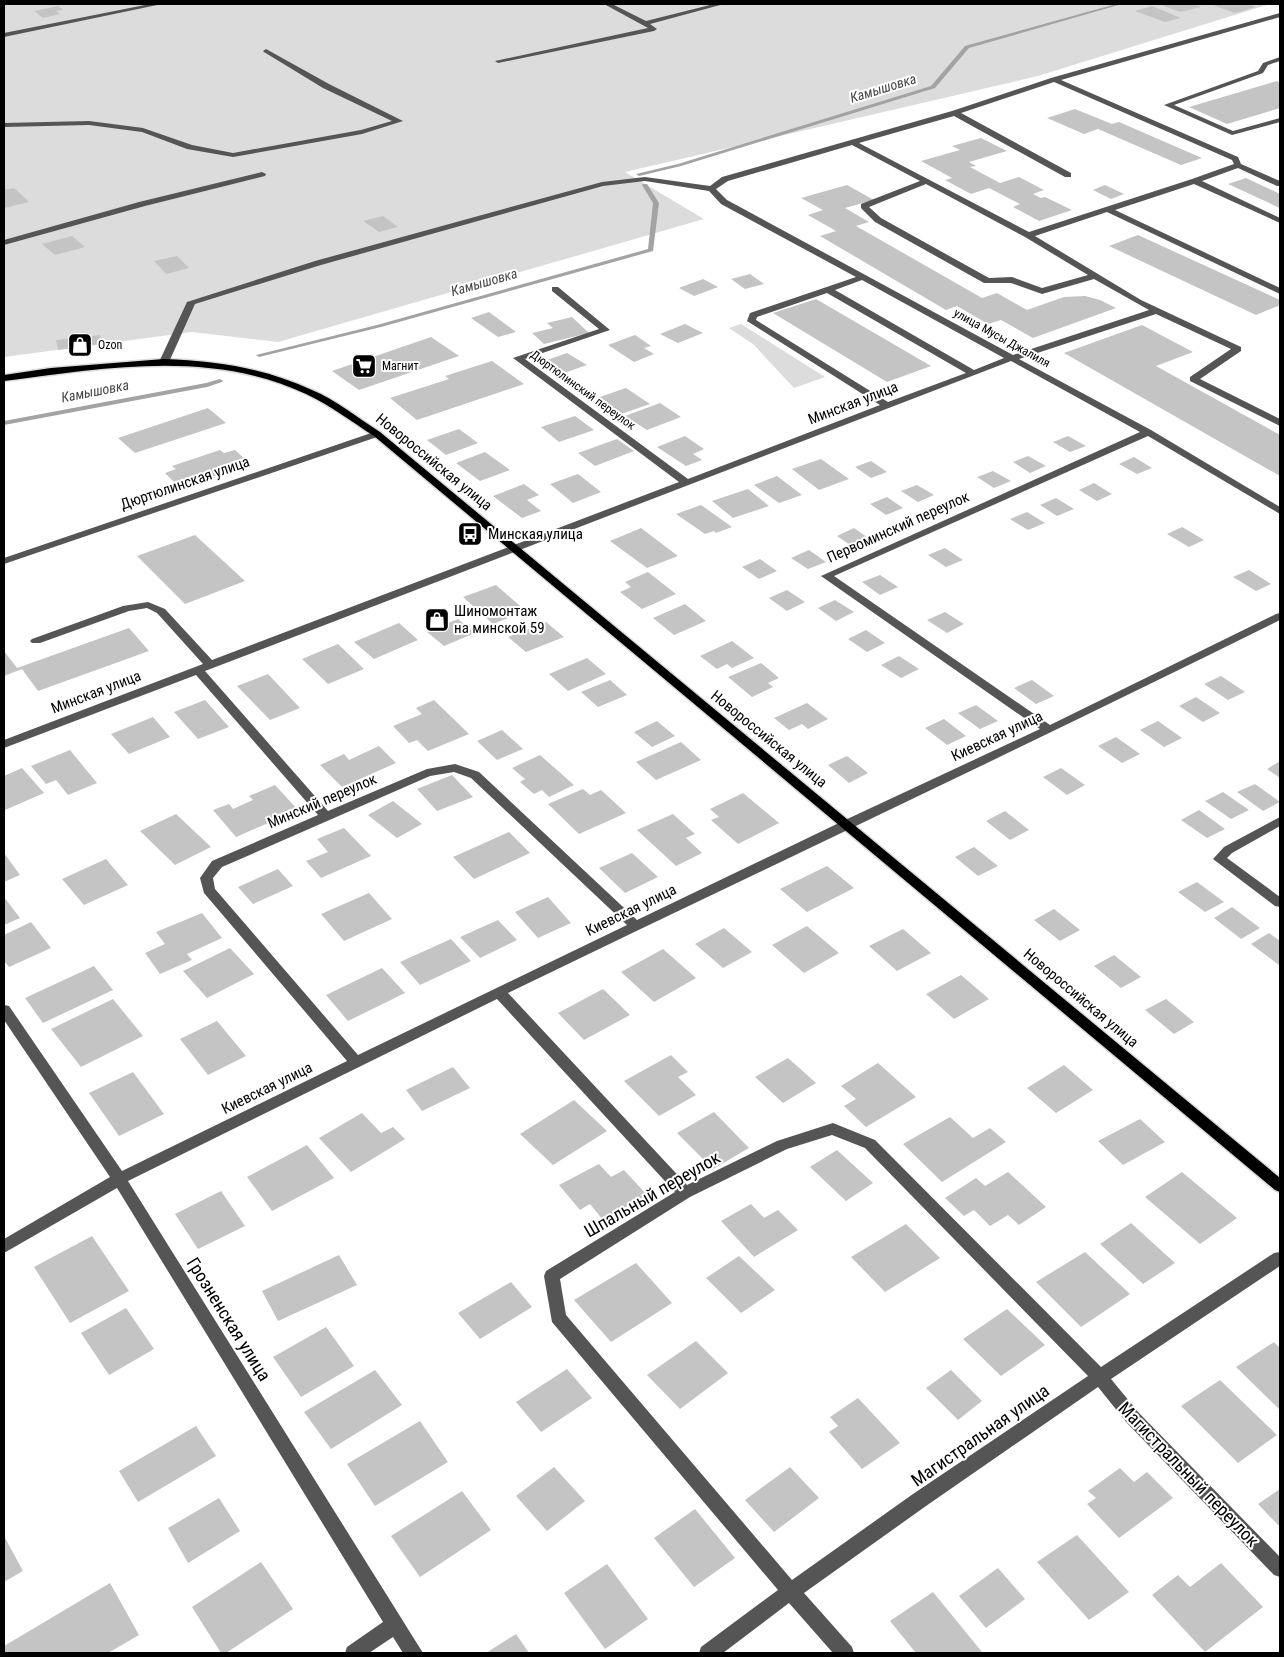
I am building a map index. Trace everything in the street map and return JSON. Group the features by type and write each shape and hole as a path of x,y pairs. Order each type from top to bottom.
{"main road":[{"name":"Новороссийская улица","path":"4,378 51,371 164,362 212,364 260,374 310,392 376,434 1280,1186"}],"street":[{"path":"4,35 159,4"},
{"path":"498,61 654,29 645,22 607,4"},
{"path":"645,22 721,4"},
{"path":"164,362 190,302 318,263 602,184 645,179 711,189 725,179 954,113 1054,80 1280,15"},
{"path":"4,125 89,123 143,130 190,147 233,155 362,132 399,121 326,86 266,51"},
{"path":"1280,59 1265,64 1262,72 1168,105 1232,133 1280,120"},
{"path":"1054,80 1234,159 1238,165 1280,184"},
{"path":"954,113 1068,175"},
{"path":"852,142 1028,235 1155,311 1238,349 1193,379 1280,423"},
{"path":"1028,235 1195,181 1238,165"},
{"path":"4,243 142,204 262,174"},
{"path":"928,181 864,206 878,220 987,281 1012,280 1042,291 1094,276"},
{"path":"1195,181 1280,221"},
{"name":"улица Мусы Джалиля","path":"711,189 724,202 1148,432 1280,510"},
{"path":"1107,209 1280,292"},
{"path":"864,278 754,315 751,321 887,406"},
{"name":"Дюртюлинский переулок","path":"555,290 606,330 518,358 687,483"},
{"path":"828,290 973,374"},
{"name":"Минская улица","path":"4,744 1012,358 1155,311"},
{"name":"Первоминский переулок","path":"1049,730 826,576 1148,432"},
{"name":"Дюртюлинская улица","path":"4,561 376,434"},
{"path":"36,640 127,608 148,605 161,611 210,665"},
{"name":"Киевская улица","path":"4,1247 119,1179 499,992 847,824 1049,730 1280,616"},
{"path":"198,670 326,816"},
{"name":"Минский переулок","path":"356,1062 209,890 206,878 217,864 427,773 456,768 475,775 636,926"},
{"path":"1280,821 1228,850 1219,859 1280,903"},
{"path":"499,992 685,1193"},
{"name":"Грозненская улица","path":"4,1010 119,1179 395,1626 414,1653"},
{"name":"Шпальный переулок","path":"790,1592 558,1317 552,1276 685,1193 782,1145 833,1129 870,1144 1100,1377"},
{"name":"Магистральная улица","path":"708,1653 790,1592 1100,1377 1280,1258"},
{"name":"Магистральный переулок","path":"1100,1377 1133,1418 1280,1569"},
{"path":"790,1592 845,1653"},
{"path":"354,1653 395,1626"}],"shaded area":[{"path":"4,4 1270,4 1038,76 625,172 704,219 278,342 192,332 4,357"},
{"path":"741,324 825,377 794,388 753,344 729,328"}],"building":[{"path":"1193,4 1201,7 1180,12 1162,5"},
{"path":"1210,4 1248,4 1256,7 1235,13"},
{"path":"58,6 63,10 56,11 60,14 43,18 34,11"},
{"path":"1152,6 1181,18 1165,22 1135,11"},
{"path":"1277,81 1280,83 1280,108 1227,124 1189,107"},
{"path":"1075,109 1112,124 1119,122 1202,158 1181,165 1098,129 1084,134 1047,118"},
{"path":"981,138 1007,151 969,162 976,166 970,167 1000,183 1019,177 1044,190 1033,194 1041,198 1045,197 1072,210 1039,221 1013,207 1020,204 989,188 971,194 945,180 952,178 921,161 960,150 952,146"},
{"path":"1246,178 1280,194 1280,208 1228,184"},
{"path":"847,185 874,200 845,208 869,222 856,226 982,298 997,293 1027,310 1064,297 1085,296 1100,300 1116,308 1033,338 1001,320 988,324 957,306 946,310 820,236 836,231 808,215 823,210 801,198"},
{"path":"1105,185 1124,194 1111,199 1093,190"},
{"path":"14,188 29,202 4,208 4,190"},
{"path":"383,216 398,227 379,232 363,221"},
{"path":"1138,235 1280,300 1280,305 1256,315 1109,246"},
{"path":"72,236 85,247 55,255 42,244"},
{"path":"177,256 189,268 166,274 154,261"},
{"path":"750,274 764,284 745,289 731,279"},
{"path":"703,279 718,287 694,296 679,288"},
{"path":"816,299 931,366 887,382 773,313"},
{"path":"489,312 516,332 498,337 471,318"},
{"path":"572,317 589,333 544,344 532,333 553,328 547,323"},
{"path":"685,324 703,333 678,343 660,334"},
{"path":"1142,325 1193,352 1156,366 1280,435 1280,476 1064,353"},
{"path":"100,335 102,344 58,350 56,340"},
{"path":"635,335 651,346 644,348 654,354 634,362 608,345"},
{"path":"431,337 459,356 359,390 332,371"},
{"path":"567,353 587,365 564,373 544,361"},
{"path":"492,361 524,384 417,420 390,398 449,379 445,376"},
{"path":"626,388 650,404 621,414 597,398"},
{"path":"660,403 681,417 647,430 625,416"},
{"path":"208,408 226,423 135,453 118,438"},
{"path":"575,416 594,430 559,442 541,427"},
{"path":"459,429 478,443 446,455 427,440"},
{"path":"685,436 704,449 693,454 702,460 686,466 657,447"},
{"path":"1068,436 1086,446 1070,452 1053,442"},
{"path":"617,439 634,451 595,466 578,453"},
{"path":"220,450 224,453 235,450 248,462 238,466 240,467 191,484 189,482 178,486 165,473 176,469 172,466"},
{"path":"485,452 510,470 480,481 456,463"},
{"path":"1028,456 1046,466 1030,473 1013,462"},
{"path":"1134,457 1152,468 1137,474 1119,464"},
{"path":"821,459 849,479 819,490 792,469"},
{"path":"871,461 887,472 871,478 855,467"},
{"path":"993,471 1011,481 994,488 977,477"},
{"path":"578,474 601,492 573,503 550,484"},
{"path":"777,476 802,495 779,503 754,485"},
{"path":"1094,483 1112,494 1097,501 1079,490"},
{"path":"524,484 539,495 527,500 541,511 522,518 493,496"},
{"path":"917,485 934,495 918,502 901,491"},
{"path":"748,489 769,506 733,518 712,501"},
{"path":"887,497 903,508 886,515 870,504"},
{"path":"1056,498 1074,509 1057,516 1040,505"},
{"path":"701,505 732,527 716,533 714,531 705,534 676,514"},
{"path":"1027,512 1045,523 1028,530 1010,519"},
{"path":"1182,527 1204,540 1189,547 1167,534"},
{"path":"641,528 678,556 647,568 610,541"},
{"path":"854,528 871,540 853,547 837,536"},
{"path":"195,535 245,581 185,604 137,556"},
{"path":"945,548 963,560 946,567 928,555"},
{"path":"809,550 826,562 808,569 791,558"},
{"path":"760,559 777,571 759,579 742,567"},
{"path":"1249,570 1271,584 1256,591 1233,577"},
{"path":"648,572 676,594 642,609 620,592 631,587 625,582"},
{"path":"880,575 898,587 880,595 862,582"},
{"path":"496,585 526,611 493,624 463,597"},
{"path":"787,590 805,602 787,611 769,598"},
{"path":"835,600 854,612 836,621 818,608"},
{"path":"685,604 706,621 674,635 653,618"},
{"path":"945,612 964,624 947,633 927,620"},
{"path":"458,619 475,633 444,646 427,632"},
{"path":"546,622 564,637 526,652 508,637"},
{"path":"399,623 418,640 374,659 354,642"},
{"path":"129,628 149,651 38,691 22,669 4,676 4,651 17,668"},
{"path":"866,630 885,643 867,652 848,639"},
{"path":"732,641 754,658 732,668 727,664 717,669 700,656"},
{"path":"338,644 364,669 328,684 302,659"},
{"path":"899,656 919,669 901,678 881,665"},
{"path":"587,658 606,674 568,691 549,674"},
{"path":"761,663 779,678 768,683 773,687 752,697 728,677"},
{"path":"268,674 300,708 270,720 237,686"},
{"path":"1221,676 1245,692 1228,700 1204,684"},
{"path":"610,680 627,695 598,707 581,692"},
{"path":"1032,680 1054,696 1036,704 1014,688"},
{"path":"1196,697 1220,713 1203,722 1179,706"},
{"path":"205,700 229,727 198,739 174,712"},
{"path":"434,700 469,734 428,751 417,740 409,743 393,726 422,714 416,708"},
{"path":"807,703 828,719 808,729 802,724 789,730 774,718"},
{"path":"976,705 998,721 980,729 958,713"},
{"path":"153,717 170,737 129,754 111,734"},
{"path":"944,719 966,736 947,745 925,728"},
{"path":"657,721 675,736 652,747 634,732"},
{"path":"1158,721 1182,738 1164,747 1140,730"},
{"path":"502,730 523,749 497,760 477,741"},
{"path":"1116,737 1140,754 1122,763 1098,746"},
{"path":"681,742 701,760 656,780 636,762"},
{"path":"379,746 396,763 342,787 320,765 344,754 349,760"},
{"path":"70,750 97,783 68,795 56,780 46,784 31,766"},
{"path":"540,755 574,785 549,797 542,790 534,794 520,782 525,779 512,768"},
{"path":"847,756 868,773 849,783 828,765"},
{"path":"1280,761 1280,778 1267,769"},
{"path":"22,768 44,793 5,810 4,776"},
{"path":"1061,768 1085,785 1067,795 1043,777"},
{"path":"452,775 473,797 437,811 417,789"},
{"path":"1255,784 1280,802 1263,811 1237,792"},
{"path":"275,785 298,810 236,837 213,810 229,804 233,809 253,800 249,796"},
{"path":"583,789 590,795 601,790 626,813 579,834 548,804"},
{"path":"1223,792 1249,810 1231,819 1205,801"},
{"path":"743,793 779,823 738,844 711,820 719,817 710,809"},
{"path":"393,801 422,824 397,838 368,815"},
{"path":"1199,810 1225,829 1207,838 1181,820"},
{"path":"1005,811 1029,830 1010,840 986,821"},
{"path":"176,814 211,847 175,865 140,831"},
{"path":"673,814 695,834 686,838 702,853 676,866 637,830"},
{"path":"344,828 371,856 321,878 306,861 328,852 317,839"},
{"path":"509,832 530,853 474,879 453,857"},
{"path":"974,847 998,866 978,876 955,857"},
{"path":"4,853 20,875 4,882"},
{"path":"632,853 658,877 625,893 599,868"},
{"path":"106,859 128,885 84,905 62,879"},
{"path":"827,866 854,888 807,912 780,889"},
{"path":"278,869 293,886 253,904 238,887"},
{"path":"1197,882 1224,902 1205,912 1178,892"},
{"path":"369,893 392,919 344,941 321,914"},
{"path":"4,897 20,918 4,925"},
{"path":"548,897 571,923 538,938 515,912"},
{"path":"1232,907 1260,928 1241,939 1214,918"},
{"path":"1054,909 1080,930 1060,941 1034,920"},
{"path":"202,913 222,938 187,954 192,960 160,974 145,953 165,944 156,932"},
{"path":"498,920 517,940 480,958 460,937"},
{"path":"31,922 51,948 9,967 4,961 4,935"},
{"path":"807,926 839,953 804,973 772,945"},
{"path":"724,928 752,952 723,968 695,944"},
{"path":"903,929 931,953 897,971 869,946"},
{"path":"1269,933 1280,941 1279,965 1251,944"},
{"path":"451,939 471,961 420,985 400,962"},
{"path":"230,948 254,974 207,998 183,971"},
{"path":"663,949 696,978 654,1002 621,972"},
{"path":"1114,955 1141,977 1121,988 1094,966"},
{"path":"94,966 113,990 43,1023 25,998"},
{"path":"382,968 405,993 348,1021 326,995"},
{"path":"961,975 989,999 954,1019 926,994"},
{"path":"603,989 630,1015 584,1040 558,1013"},
{"path":"113,999 143,1036 81,1067 51,1029"},
{"path":"1166,999 1194,1022 1174,1034 1145,1010"},
{"path":"217,1021 246,1056 208,1075 180,1039"},
{"path":"671,1055 688,1072 678,1077 696,1095 659,1116 624,1081"},
{"path":"788,1058 816,1083 783,1103 755,1077"},
{"path":"878,1063 916,1097 866,1127 844,1106 856,1099 841,1086"},
{"path":"1064,1065 1093,1090 1056,1113 1027,1088"},
{"path":"453,1067 470,1088 422,1111 406,1090"},
{"path":"133,1072 164,1114 119,1136 89,1093"},
{"path":"574,1100 607,1131 553,1165 520,1134"},
{"path":"714,1112 749,1148 713,1169 677,1133"},
{"path":"362,1113 381,1133 393,1127 405,1139 351,1172 319,1138"},
{"path":"950,1117 973,1138 990,1128 1006,1142 942,1182 903,1144"},
{"path":"1140,1119 1165,1142 1123,1165 1098,1141"},
{"path":"307,1145 334,1178 272,1211 247,1177"},
{"path":"837,1150 873,1183 846,1201 810,1167"},
{"path":"599,1164 611,1177 624,1170 647,1195 603,1220 590,1204 580,1210 559,1185"},
{"path":"1008,1172 1046,1207 1019,1225 1008,1215 990,1226 974,1210 964,1216 945,1198 976,1178 985,1186"},
{"path":"1182,1172 1237,1218 1200,1244 1145,1197"},
{"path":"221,1191 245,1226 198,1249 175,1214"},
{"path":"751,1204 764,1218 778,1210 798,1230 754,1257 721,1221"},
{"path":"1131,1223 1175,1263 1143,1284 1100,1244"},
{"path":"906,1224 940,1258 885,1292 851,1257"},
{"path":"92,1236 129,1291 70,1323 34,1267"},
{"path":"1085,1252 1130,1294 1081,1327 1036,1282"},
{"path":"339,1255 357,1285 278,1321 262,1291"},
{"path":"739,1256 775,1290 741,1313 706,1278"},
{"path":"636,1263 672,1303 611,1342 574,1300"},
{"path":"511,1282 532,1307 480,1339 458,1313"},
{"path":"126,1308 154,1349 109,1375 81,1333"},
{"path":"1007,1309 1045,1345 1001,1376 963,1339"},
{"path":"326,1327 354,1366 301,1397 273,1357"},
{"path":"696,1341 728,1373 680,1409 647,1375"},
{"path":"1274,1342 1280,1348 1280,1410 1236,1367"},
{"path":"567,1369 592,1398 541,1432 516,1402"},
{"path":"375,1370 402,1405 331,1449 304,1412"},
{"path":"951,1370 982,1401 958,1420 926,1388"},
{"path":"1220,1380 1277,1435 1238,1463 1181,1406"},
{"path":"858,1398 900,1443 862,1469 829,1432 838,1426 830,1417"},
{"path":"420,1421 448,1462 375,1506 347,1464"},
{"path":"196,1426 216,1456 138,1502 119,1471"},
{"path":"554,1467 585,1501 547,1531 516,1496"},
{"path":"790,1467 819,1498 774,1532 745,1500"},
{"path":"1120,1468 1134,1482 1147,1472 1173,1498 1119,1538 1087,1504 1096,1498 1088,1491"},
{"path":"1280,1489 1280,1527 1258,1504"},
{"path":"462,1491 491,1530 420,1577 391,1536"},
{"path":"219,1498 240,1531 188,1563 168,1528"},
{"path":"695,1509 735,1558 694,1587 654,1538"},
{"path":"1077,1535 1129,1592 1089,1620 1037,1562"},
{"path":"4,1536 23,1571 4,1582"},
{"path":"261,1562 293,1609 226,1653 221,1653 192,1607"},
{"path":"1221,1563 1263,1607 1205,1652 1152,1595 1178,1575 1190,1587"},
{"path":"607,1564 648,1619 605,1649 564,1593"},
{"path":"998,1568 1025,1599 986,1628 959,1596"},
{"path":"110,1583 139,1635 108,1653 4,1653 4,1646"},
{"path":"933,1592 982,1652 916,1653 890,1621"},
{"path":"516,1634 529,1653 486,1653"}],"waterway":[{"name":"Камышовка","path":"639,174 679,165 933,87 967,47 1120,4"},
{"name":"Камышовка","path":"259,355 379,326 651,250 656,203 645,185"},
{"name":"Камышовка","path":"4,423 220,381"}],"place":[{"name":"Ozon","path":"80,345"},
{"name":"Магнит","path":"364,366"},
{"name":"Минская улица","path":"470,534"},
{"name":"Шиномонтаж на минской 59","path":"437,620"}]}
